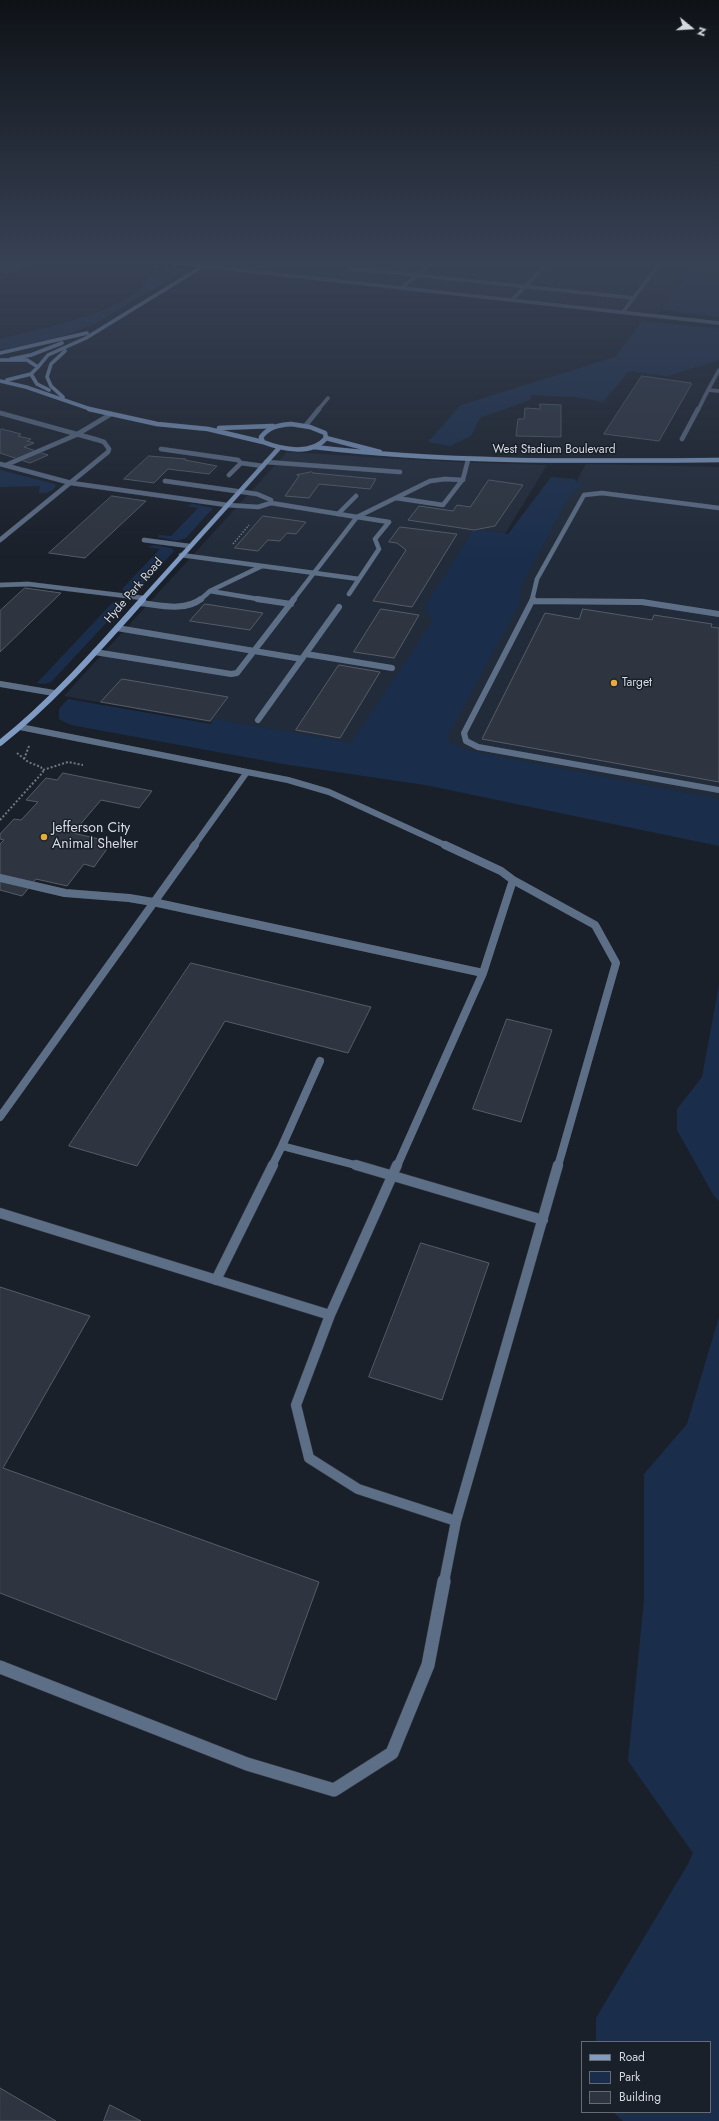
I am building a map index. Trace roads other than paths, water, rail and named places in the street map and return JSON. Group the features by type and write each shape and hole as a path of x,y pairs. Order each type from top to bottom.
{"main road":[{"path":"30,362 38,367"},
{"path":"0,380 16,379 31,374 42,362"},
{"path":"54,362 47,372 48,382 65,400"},
{"path":"31,374 37,384 65,400"},
{"path":"0,380 86,408 157,424 208,429 263,442"},
{"path":"208,429 306,425 325,432 326,438 322,443 313,447"},
{"path":"263,442 261,437 263,433 281,426"},
{"name":"West Stadium Boulevard","path":"326,438 390,455"},
{"name":"West Stadium Boulevard","path":"263,442 279,448 303,449 313,447 376,455 468,460 719,460"},
{"name":"Hyde Park Road","path":"0,743 20,728 95,652 279,448"}],"street":[{"path":"682,439 719,370"},
{"path":"708,390 719,391"},
{"path":"306,425 328,398"},
{"path":"0,413 104,442 109,449 108,452 71,483 0,540"},
{"path":"6,465 76,435 112,414"},
{"path":"161,449 238,460 241,463 400,472"},
{"path":"395,498 443,505 463,480 467,471 468,460"},
{"path":"229,474 241,463"},
{"path":"0,464 71,483 227,505 258,507 271,503 389,522 375,539 380,549 348,594"},
{"path":"95,652 231,674 237,673 357,517 430,481 445,479 463,480"},
{"path":"165,481 239,491 267,497 272,500 271,503"},
{"path":"719,508 616,495 584,495 537,580 532,601 464,733 466,741 478,747 719,790"},
{"path":"338,514 356,496"},
{"path":"144,540 189,546"},
{"path":"181,555 359,579"},
{"path":"0,586 28,584 185,607 198,602 210,591 262,566"},
{"path":"210,591 291,604"},
{"path":"532,601 642,602 719,614"},
{"path":"258,720 339,607"},
{"path":"117,628 254,651 392,668"},
{"path":"0,684 54,693"},
{"path":"0,1667 247,1764 334,1790 392,1754 428,1665 456,1522 616,964 595,924 513,880 501,871 329,792 288,780 20,728"},
{"path":"0,1117 247,772"},
{"path":"0,878 65,893 129,898 153,902 483,973"},
{"path":"456,1522 358,1489 309,1458 296,1405 330,1315 483,973 513,880"},
{"path":"216,1280 282,1146 320,1061"},
{"path":"282,1146 393,1175 543,1220"},
{"path":"0,1213 330,1315"}],"place":[{"name":"Target","path":"614,683"},
{"name":"Jefferson City Animal Shelter","path":"44,837"}]}
